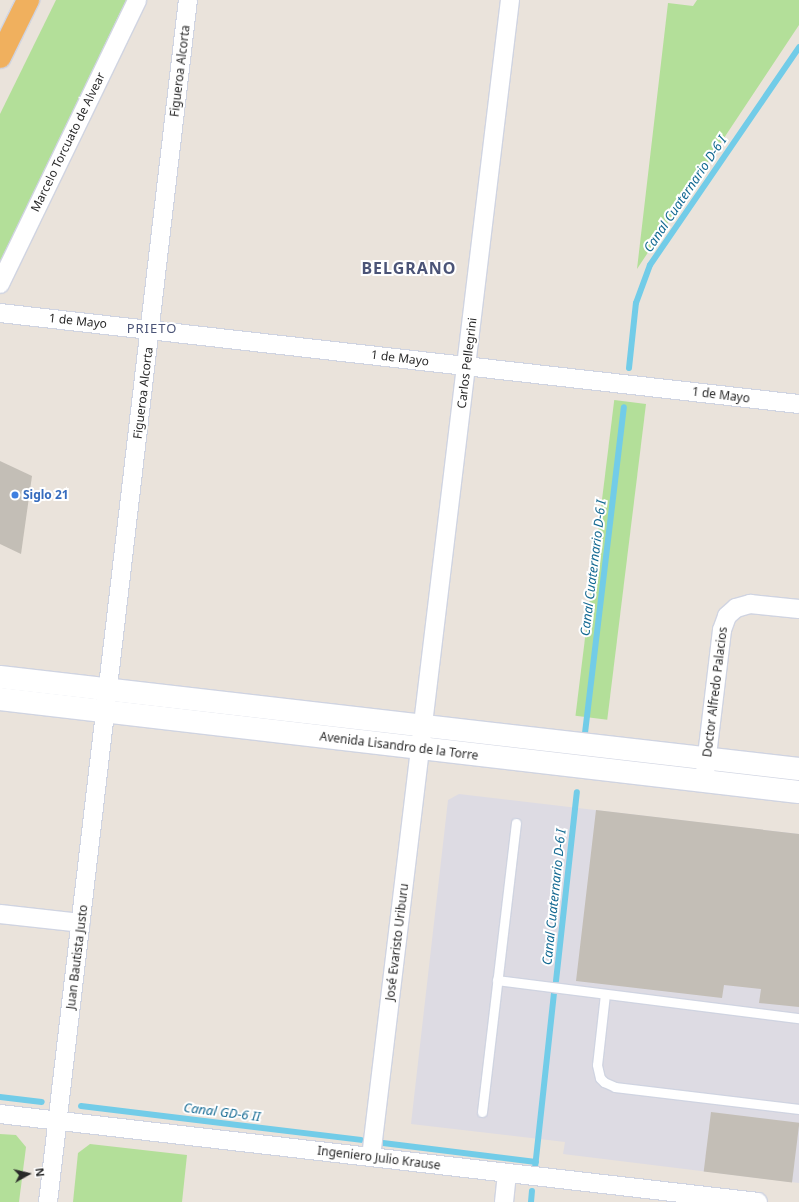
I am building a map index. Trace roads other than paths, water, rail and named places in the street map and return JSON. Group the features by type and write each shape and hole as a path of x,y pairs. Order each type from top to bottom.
{"highway":[{"path":"0,57 28,0"}],"main road":[{"name":"Avenida Lisandro de la Torre","path":"0,677 799,769"},
{"name":"Avenida Lisandro de la Torre","path":"0,699 799,792"}],"street":[{"name":"Marcelo Torcuato de Alvear","path":"0,284 137,0"},
{"name":"Carlos Pellegrini","path":"423,726 510,0"},
{"name":"Figueroa Alcorta","path":"106,712 188,1"},
{"name":"1 de Mayo","path":"0,313 799,404"},
{"name":"Doctor Alfredo Palacios","path":"704,781 722,630 727,616 736,608 756,604 799,608"},
{"name":"Juan Bautista Justo","path":"48,1202 106,712"},
{"name":"José Evaristo Uriburu","path":"371,1157 423,726"},
{"path":"0,914 81,924"},
{"name":"Ingeniero Julio Krause","path":"0,1114 758,1202"},
{"path":"504,1202 507,1173"}],"lane":[{"path":"482,1112 516,823"},
{"path":"497,980 799,1018"},
{"path":"605,994 597,1065 600,1078 604,1082 615,1087 799,1108"}],"waterway":[{"name":"Canal Cuaternario D-6 I","path":"629,368 636,303 650,265 799,47"},
{"name":"Canal Cuaternario D-6 I","path":"585,733 624,407"},
{"name":"Canal Cuaternario D-6 I","path":"556,981 577,792"},
{"name":"Canal Cuaternario D-6 I","path":"535,1168 554,994"},
{"name":"Canal GD-6 II","path":"0,1097 42,1102"},
{"name":"Canal GD-6 II","path":"81,1106 361,1140"},
{"name":"Canal GD-6 II","path":"383,1143 536,1162"},
{"name":"Canal Cuaternario D-6 I","path":"531,1202 532,1191"}],"place":[{"name":"Siglo 21","path":"15,495"}],"district":[{"name":"BELGRANO","path":"409,268"},
{"name":"PRIETO","path":"152,328"}]}
